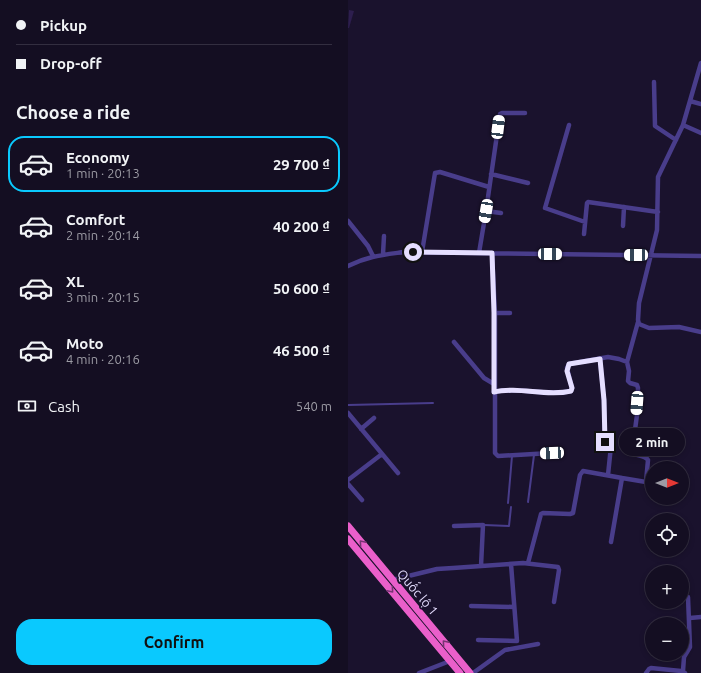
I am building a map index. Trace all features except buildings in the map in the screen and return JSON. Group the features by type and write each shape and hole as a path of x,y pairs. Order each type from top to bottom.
{"highway":[{"name":"Quốc lộ 1","path":"348,526 471,673"},
{"name":"Quốc lộ 1","path":"348,539 460,673"}],"street":[{"path":"648,461 645,457 634,454 632,450 638,388 628,381 629,371 627,362 638,322 639,303 657,230 658,178 683,125 701,63"},
{"path":"654,82 655,126 676,140"},
{"path":"690,101 701,104"},
{"path":"479,253 500,114 525,113"},
{"path":"569,125 545,208 585,222"},
{"path":"683,125 701,133"},
{"path":"422,252 435,173 440,172 489,187"},
{"path":"491,174 528,183"},
{"path":"584,234 588,202 658,212"},
{"path":"623,226 624,207"},
{"path":"486,211 501,213"},
{"path":"348,221 368,246 372,256"},
{"path":"383,254 384,236"},
{"path":"348,266 372,256 404,252 701,256"},
{"path":"492,253 495,454 498,456 512,454 552,453"},
{"path":"494,313 510,313"},
{"path":"638,322 642,326 649,328 679,327 701,332"},
{"path":"454,342 484,378 494,384"},
{"path":"494,392 571,391 572,388 567,371 569,364 610,358 627,362"},
{"path":"600,359 604,400 605,442 611,447 608,475"},
{"path":"348,413 398,473"},
{"path":"361,429 374,418"},
{"path":"348,480 382,454"},
{"path":"528,564 541,514 573,513 581,472 645,482"},
{"path":"611,542 622,478"},
{"path":"348,484 362,500"},
{"path":"454,526 483,525 481,566"},
{"path":"478,640 517,641 511,564"},
{"path":"392,580 438,569 511,564 558,567 554,602"},
{"path":"471,606 514,606"},
{"path":"646,673 652,668 684,672 684,658 690,647 689,608"},
{"path":"690,618 701,617"},
{"path":"471,673 505,650 538,644"},
{"path":"419,673 450,661"}],"lane":[{"path":"348,405 433,403"},
{"path":"508,503 512,454"},
{"path":"528,502 534,454"},
{"path":"483,525 509,526 511,507"}],"route":[{"path":"413,252 492,253 494,392 569,392 572,390 567,371 569,364 600,359 604,400 605,442"}]}
